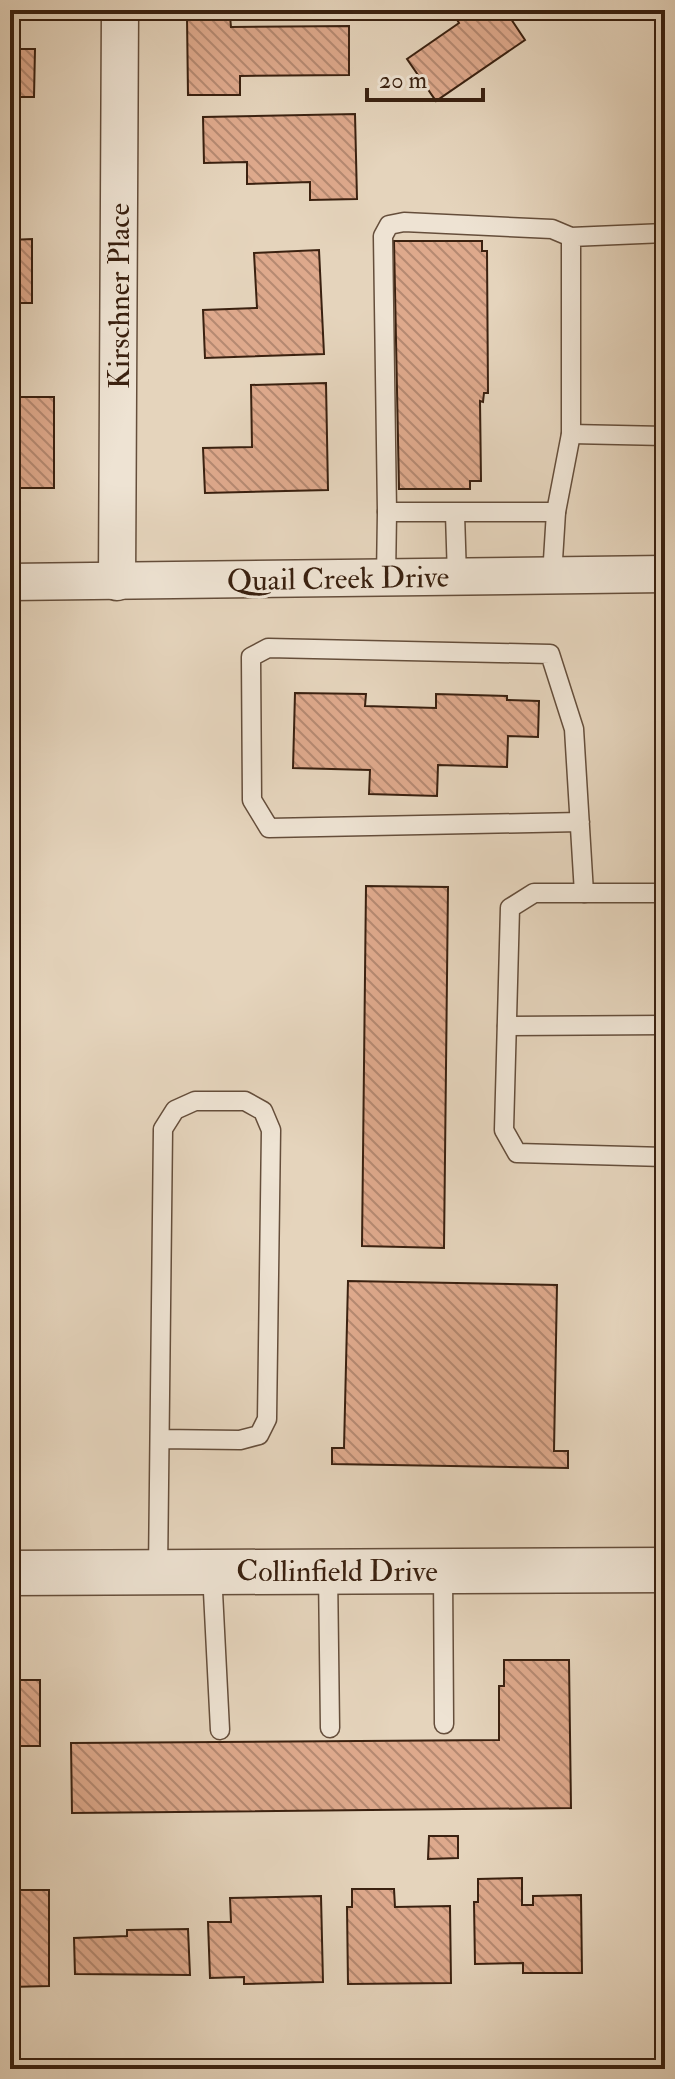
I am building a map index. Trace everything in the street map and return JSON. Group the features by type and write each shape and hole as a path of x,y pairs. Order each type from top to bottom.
{"street":[{"name":"Kirschner Place","path":"117,582 120,10"},
{"name":"Quail Creek Drive","path":"10,582 665,574"},
{"name":"Collinfield Drive","path":"10,1573 665,1570"}],"lane":[{"path":"386,578 383,236 389,225 404,222 552,229 571,237 665,233"},
{"path":"552,576 556,512 571,434 571,237"},
{"path":"571,434 665,436"},
{"path":"387,512 556,512"},
{"path":"455,514 457,577"},
{"path":"580,822 269,828 252,800 251,657 268,648 550,654 574,729 580,822 584,893"},
{"path":"665,893 534,893 510,908 504,1130 517,1153 665,1157"},
{"path":"507,1026 665,1025"},
{"path":"158,1572 163,1129 175,1110 195,1101 245,1101 263,1111 271,1130 267,1419 259,1435 240,1440 160,1439"},
{"path":"328,1571 330,1728"},
{"path":"443,1571 444,1724"},
{"path":"212,1572 220,1730"}],"building":[{"path":"10,10 35,10 35,14 10,15"},
{"path":"451,10 505,10 525,40 436,101 407,59 459,23"},
{"path":"230,16 231,27 349,26 349,75 240,76 240,95 188,95 187,17"},
{"path":"10,49 35,49 34,97 10,97"},
{"path":"355,114 357,199 310,200 310,182 247,184 247,162 204,163 203,117"},
{"path":"32,239 32,303 10,303 10,240"},
{"path":"394,241 482,241 482,251 487,251 488,393 484,393 483,402 480,401 481,481 470,481 470,489 399,489"},
{"path":"319,250 324,354 205,358 203,310 257,308 254,253"},
{"path":"326,383 328,490 205,493 203,448 252,447 251,385"},
{"path":"10,397 54,397 54,488 10,488"},
{"path":"295,693 366,694 365,706 436,708 436,694 507,696 507,700 539,701 538,737 508,736 507,767 438,765 437,796 369,794 370,770 293,768"},
{"path":"366,886 448,887 444,1248 362,1246"},
{"path":"348,1281 557,1285 554,1451 568,1451 568,1468 332,1464 332,1448 344,1448"},
{"path":"504,1660 569,1660 571,1808 72,1813 71,1743 499,1740 499,1686 504,1686"},
{"path":"10,1680 40,1680 40,1746 10,1746"},
{"path":"429,1836 458,1836 458,1858 428,1859"},
{"path":"522,1878 522,1905 533,1905 533,1896 581,1895 582,1973 523,1973 523,1963 475,1964 474,1902 478,1902 478,1879"},
{"path":"10,1882 15,1882 14,1890 49,1890 49,1986 10,1987"},
{"path":"352,1889 394,1889 395,1907 450,1906 451,1983 348,1984 347,1907 352,1907"},
{"path":"321,1896 323,1982 244,1984 244,1977 210,1978 208,1922 231,1922 230,1898"},
{"path":"188,1929 190,1975 75,1974 74,1938 127,1936 127,1930"}]}
